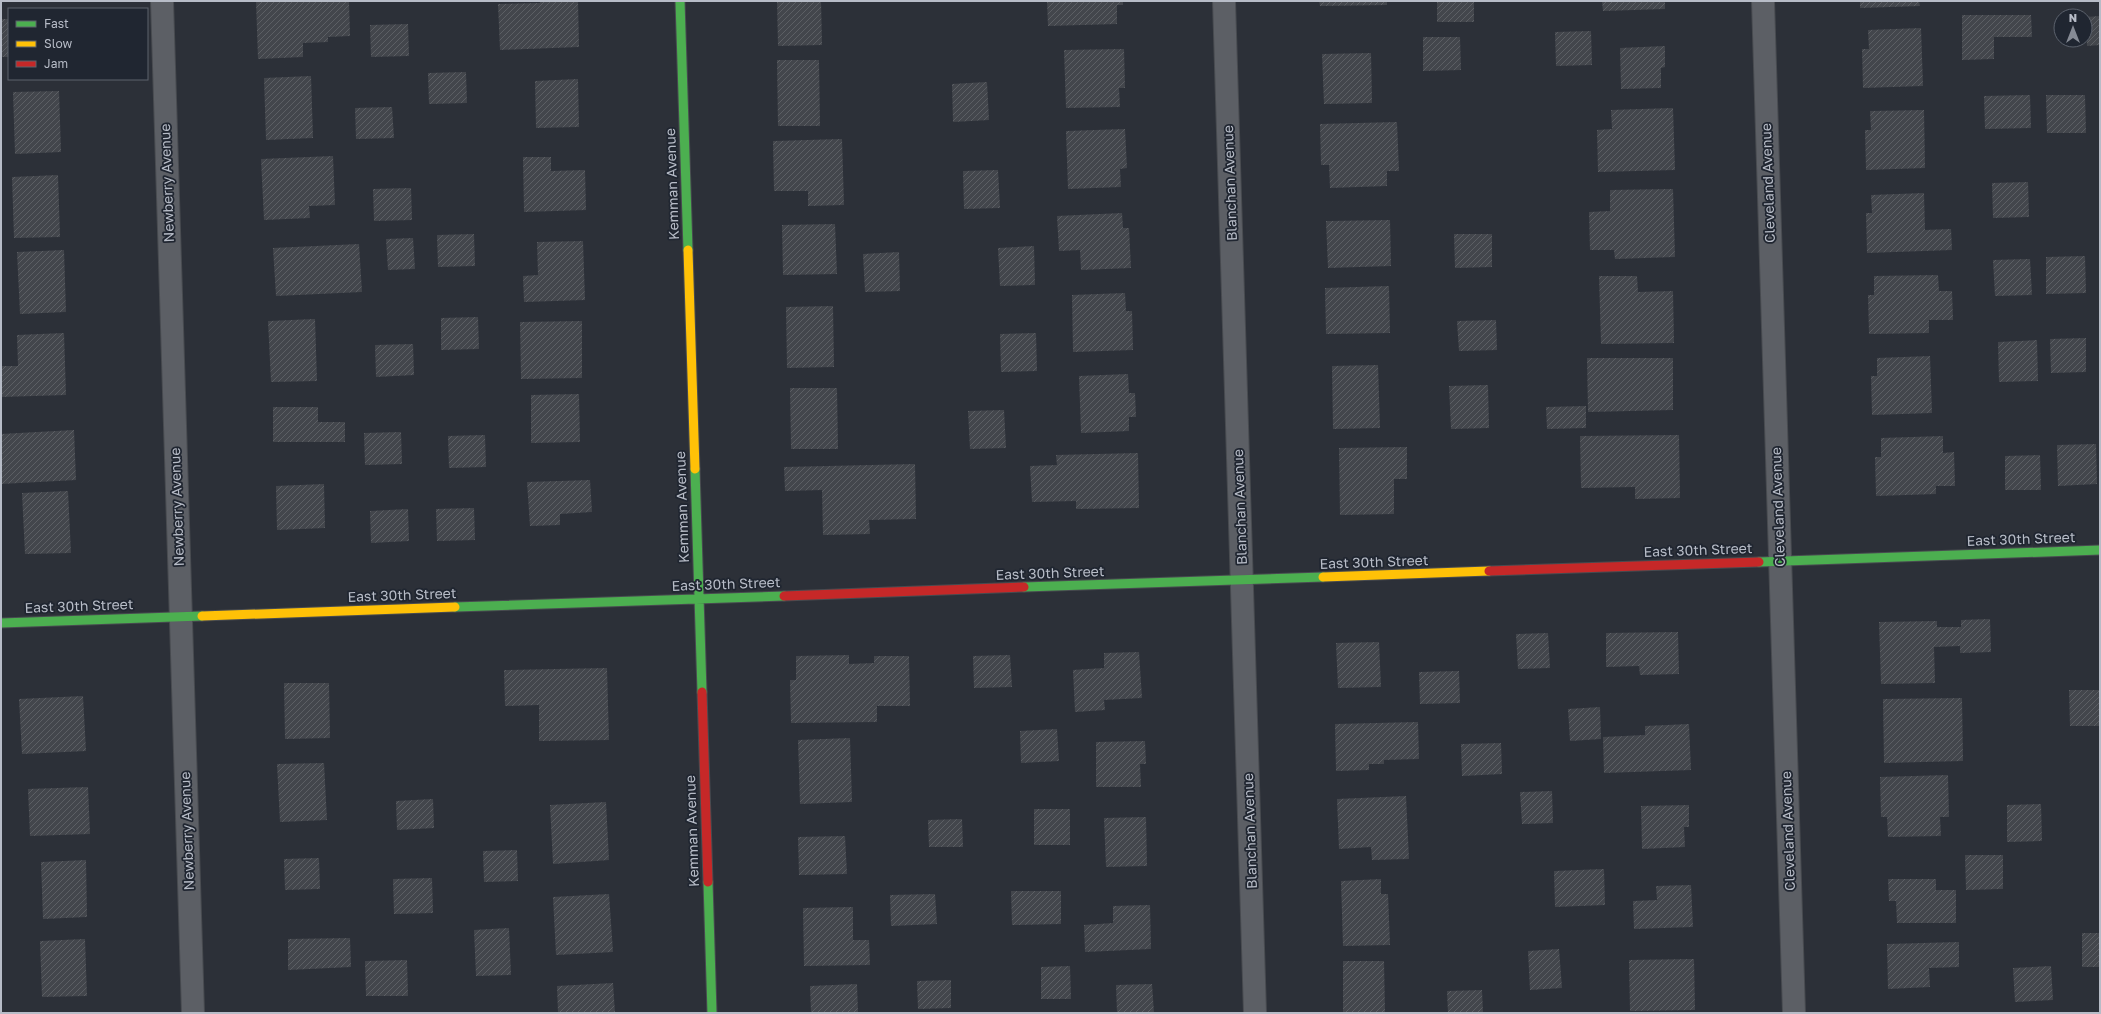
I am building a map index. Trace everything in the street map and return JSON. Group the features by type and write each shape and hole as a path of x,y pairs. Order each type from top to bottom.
{"street":[{"name":"Newberry Avenue","path":"162,1 193,1013"},
{"name":"Kemman Avenue","path":"680,1 712,1013"},
{"name":"Blanchan Avenue","path":"1224,1 1255,1013"},
{"name":"Cleveland Avenue","path":"1762,1 1794,1013"},
{"name":"East 30th Street","path":"1,623 699,600 2100,550"}],"building":[{"path":"256,1 349,1 350,36 328,37 328,42 303,43 303,57 258,59"},
{"path":"540,1 578,1 579,47 500,50 498,4 540,3"},
{"path":"777,1 821,1 822,45 778,46"},
{"path":"1047,1 1123,1 1123,5 1117,5 1117,24 1048,26"},
{"path":"1319,1 1387,1 1387,5 1320,6"},
{"path":"1437,1 1474,1 1474,22 1437,22"},
{"path":"1602,1 1665,1 1665,9 1603,11"},
{"path":"1860,1 1919,1 1920,6 1860,8"},
{"path":"1962,15 2031,15 2032,37 1994,37 1994,59 1962,60"},
{"path":"2093,16 2100,16 2100,45 2093,46"},
{"path":"1,19 8,19 8,57 1,57"},
{"path":"408,24 409,56 371,57 370,25"},
{"path":"1921,28 1923,86 1863,88 1862,49 1869,49 1868,30"},
{"path":"1591,31 1592,65 1556,66 1555,32"},
{"path":"1423,37 1460,37 1461,70 1423,71"},
{"path":"1665,46 1665,67 1661,68 1661,88 1621,89 1620,48"},
{"path":"1124,49 1125,88 1119,88 1120,107 1066,108 1064,50"},
{"path":"1371,53 1372,103 1324,104 1322,54"},
{"path":"777,60 819,60 820,126 778,126"},
{"path":"466,72 467,103 429,104 428,73"},
{"path":"311,76 313,138 266,140 264,78"},
{"path":"578,79 579,127 536,128 535,81"},
{"path":"987,82 989,120 953,122 952,84"},
{"path":"59,91 61,152 15,154 13,92"},
{"path":"2030,95 2031,128 1985,129 1984,96"},
{"path":"2046,95 2085,95 2086,133 2047,133"},
{"path":"392,107 394,138 356,139 355,108"},
{"path":"1673,108 1675,170 1598,172 1597,130 1612,129 1611,110"},
{"path":"1924,110 1925,168 1866,170 1865,130 1871,130 1870,111"},
{"path":"1397,122 1399,171 1387,171 1387,186 1330,188 1329,165 1321,165 1320,124"},
{"path":"1125,129 1127,168 1120,169 1121,187 1068,189 1066,131"},
{"path":"842,139 844,205 808,206 808,191 774,191 773,141"},
{"path":"333,156 335,205 309,206 310,218 264,220 261,159"},
{"path":"523,157 551,157 551,171 585,170 586,210 524,212"},
{"path":"998,170 1000,208 964,209 963,171"},
{"path":"58,175 60,237 14,238 12,177"},
{"path":"2028,182 2029,217 1993,218 1992,183"},
{"path":"411,188 412,220 374,221 373,189"},
{"path":"1673,189 1675,257 1615,259 1614,250 1590,250 1589,212 1610,211 1610,190"},
{"path":"1924,193 1925,230 1951,229 1952,250 1867,253 1866,213 1872,213 1871,195"},
{"path":"1122,213 1123,228 1129,228 1131,268 1081,270 1080,250 1059,251 1057,216"},
{"path":"1390,220 1391,266 1328,268 1326,221"},
{"path":"835,224 837,274 783,275 782,225"},
{"path":"474,234 475,266 438,267 437,235"},
{"path":"1454,234 1492,234 1492,267 1455,268"},
{"path":"413,238 415,269 388,270 386,239"},
{"path":"583,241 585,300 524,302 523,276 538,275 537,242"},
{"path":"359,244 362,292 276,296 273,248"},
{"path":"1034,246 1035,285 1000,286 998,248"},
{"path":"64,250 66,312 20,314 17,252"},
{"path":"899,252 900,291 865,292 863,254"},
{"path":"2085,256 2086,293 2046,294 2046,257"},
{"path":"2030,259 2032,295 1995,296 1993,260"},
{"path":"1938,275 1939,291 1952,291 1953,320 1929,320 1929,333 1869,334 1868,295 1874,295 1874,276"},
{"path":"1599,276 1637,276 1638,292 1673,291 1674,343 1601,344"},
{"path":"1389,286 1390,333 1326,334 1325,288"},
{"path":"1125,293 1126,311 1132,311 1133,350 1073,352 1072,295"},
{"path":"833,306 834,367 787,368 786,307"},
{"path":"478,317 479,349 441,350 441,318"},
{"path":"315,319 317,381 271,382 268,321"},
{"path":"1496,320 1497,350 1459,351 1457,321"},
{"path":"582,321 582,378 521,379 520,322"},
{"path":"64,333 66,395 1,397 1,366 18,366 17,335"},
{"path":"1036,333 1037,371 1001,372 1000,334"},
{"path":"2086,338 2086,372 2051,373 2050,339"},
{"path":"2037,340 2038,381 1999,382 1998,342"},
{"path":"413,344 414,375 376,377 375,345"},
{"path":"1930,356 1932,413 1872,415 1871,376 1877,376 1877,358"},
{"path":"1587,358 1673,358 1673,410 1588,412"},
{"path":"1378,365 1380,428 1333,429 1332,366"},
{"path":"1128,374 1129,393 1135,393 1136,417 1129,417 1129,431 1081,433 1079,376"},
{"path":"1488,385 1489,428 1451,429 1449,386"},
{"path":"790,388 837,388 838,449 791,449"},
{"path":"579,394 580,442 531,443 531,395"},
{"path":"1586,406 1586,428 1547,429 1546,407"},
{"path":"273,407 318,407 318,422 345,422 345,442 273,442"},
{"path":"1004,410 1006,448 970,449 968,411"},
{"path":"74,430 76,480 1,484 1,434"},
{"path":"401,432 402,464 365,465 364,433"},
{"path":"485,435 486,467 449,468 448,436"},
{"path":"1679,435 1680,498 1635,499 1635,487 1581,488 1580,436"},
{"path":"1943,436 1943,453 1954,452 1955,486 1936,486 1936,494 1876,496 1875,457 1881,457 1881,438"},
{"path":"2096,444 2097,484 2058,486 2057,445"},
{"path":"1407,447 1407,479 1394,479 1394,514 1340,515 1339,448"},
{"path":"1138,453 1139,508 1076,509 1076,501 1032,502 1030,466 1057,465 1056,455"},
{"path":"2040,455 2041,490 2005,490 2005,456"},
{"path":"915,464 916,519 869,520 870,534 823,535 822,490 785,491 784,467"},
{"path":"590,480 592,512 560,514 560,525 530,526 527,482"},
{"path":"324,484 325,528 277,530 276,486"},
{"path":"68,491 71,553 25,554 22,493"},
{"path":"474,508 475,540 437,541 436,509"},
{"path":"408,509 409,541 371,543 370,511"},
{"path":"1990,619 1991,652 1960,653 1960,646 1934,647 1935,683 1881,684 1879,622 1937,621 1937,627 1961,627 1961,620"},
{"path":"1678,632 1679,674 1640,675 1639,666 1606,667 1606,633"},
{"path":"1548,633 1550,668 1518,669 1516,634"},
{"path":"1379,642 1381,687 1338,688 1336,643"},
{"path":"1139,652 1142,698 1104,700 1105,710 1075,712 1073,670 1104,668 1104,653"},
{"path":"849,655 849,664 874,663 874,656 909,656 910,706 877,706 877,722 791,723 790,680 796,680 796,656"},
{"path":"1010,655 1012,687 974,688 973,656"},
{"path":"607,668 609,740 539,741 539,705 505,706 504,670"},
{"path":"1459,671 1460,703 1420,704 1419,672"},
{"path":"284,683 329,683 330,738 285,739"},
{"path":"2069,690 2100,690 2100,726 2070,726"},
{"path":"83,696 86,751 22,754 19,699"},
{"path":"1962,698 1963,761 1884,763 1883,699"},
{"path":"1600,707 1601,739 1570,741 1568,709"},
{"path":"1418,722 1419,759 1384,760 1384,764 1369,764 1369,770 1336,771 1335,724"},
{"path":"1689,724 1691,770 1604,773 1603,737 1645,735 1645,726"},
{"path":"1057,729 1059,761 1021,763 1020,731"},
{"path":"850,738 852,802 800,804 798,740"},
{"path":"1145,741 1146,764 1140,764 1141,787 1096,787 1096,742"},
{"path":"1501,743 1502,774 1462,776 1461,744"},
{"path":"324,763 327,820 280,822 277,764"},
{"path":"1948,775 1949,817 1940,817 1941,836 1888,837 1887,817 1881,817 1880,777"},
{"path":"88,787 90,834 30,836 28,789"},
{"path":"1552,791 1553,823 1522,824 1520,792"},
{"path":"1406,796 1409,859 1372,860 1371,847 1339,849 1337,799"},
{"path":"433,799 434,828 397,830 396,801"},
{"path":"606,802 609,860 553,864 550,805"},
{"path":"2041,804 2042,841 2007,842 2007,805"},
{"path":"1689,805 1689,827 1684,827 1685,847 1642,849 1641,806"},
{"path":"1034,809 1070,809 1070,845 1034,845"},
{"path":"1146,817 1147,866 1106,867 1104,818"},
{"path":"962,819 963,847 929,847 928,820"},
{"path":"845,836 847,874 799,875 798,837"},
{"path":"517,850 518,881 484,882 483,851"},
{"path":"1965,855 2003,855 2003,889 1966,890"},
{"path":"319,858 320,889 285,890 284,859"},
{"path":"86,860 87,917 43,919 41,862"},
{"path":"1604,869 1605,905 1555,907 1554,871"},
{"path":"432,878 433,913 394,914 393,879"},
{"path":"1381,879 1381,894 1388,894 1390,945 1343,946 1341,881"},
{"path":"1888,879 1936,879 1936,890 1956,890 1956,923 1897,923 1896,901 1889,901"},
{"path":"1691,885 1693,927 1634,929 1633,901 1657,900 1656,886"},
{"path":"1011,891 1061,891 1061,924 1012,925"},
{"path":"609,894 613,952 556,955 553,897"},
{"path":"935,894 937,924 891,926 890,895"},
{"path":"1150,905 1151,949 1085,952 1084,925 1113,923 1113,906"},
{"path":"853,907 853,940 869,940 870,965 804,966 803,908"},
{"path":"509,928 511,975 476,976 474,930"},
{"path":"2082,933 2100,933 2100,967 2082,967"},
{"path":"350,938 351,967 288,970 288,939"},
{"path":"85,939 87,996 42,997 40,941"},
{"path":"1959,942 1959,967 1929,968 1930,987 1888,989 1887,944"},
{"path":"1559,949 1562,988 1530,990 1528,951"},
{"path":"1694,959 1695,1010 1630,1011 1629,960"},
{"path":"407,960 408,996 366,996 365,961"},
{"path":"1343,961 1384,961 1385,1013 1343,1013"},
{"path":"1070,966 1071,999 1041,999 1041,967"},
{"path":"2051,966 2053,1000 2015,1002 2013,968"},
{"path":"951,980 951,1008 918,1009 917,981"},
{"path":"613,983 615,1013 558,1013 557,986"},
{"path":"857,984 858,1013 811,1013 810,986"},
{"path":"1152,984 1154,1013 1117,1013 1116,985"},
{"path":"1482,990 1483,1013 1448,1013 1447,991"}],"traffic: fast":[{"path":"680,1 688,250"},
{"path":"695,469 702,692"},
{"path":"1759,562 2100,550"},
{"path":"1024,587 1323,577"},
{"path":"455,607 784,596"},
{"path":"1,623 202,616"},
{"path":"708,882 712,1013"}],"traffic: slow":[{"path":"688,250 695,469"},
{"path":"1323,577 1489,571"},
{"path":"202,616 455,607"}],"traffic: jam":[{"path":"1489,571 1759,562"},
{"path":"784,596 1024,587"},
{"path":"702,692 708,882"}]}
